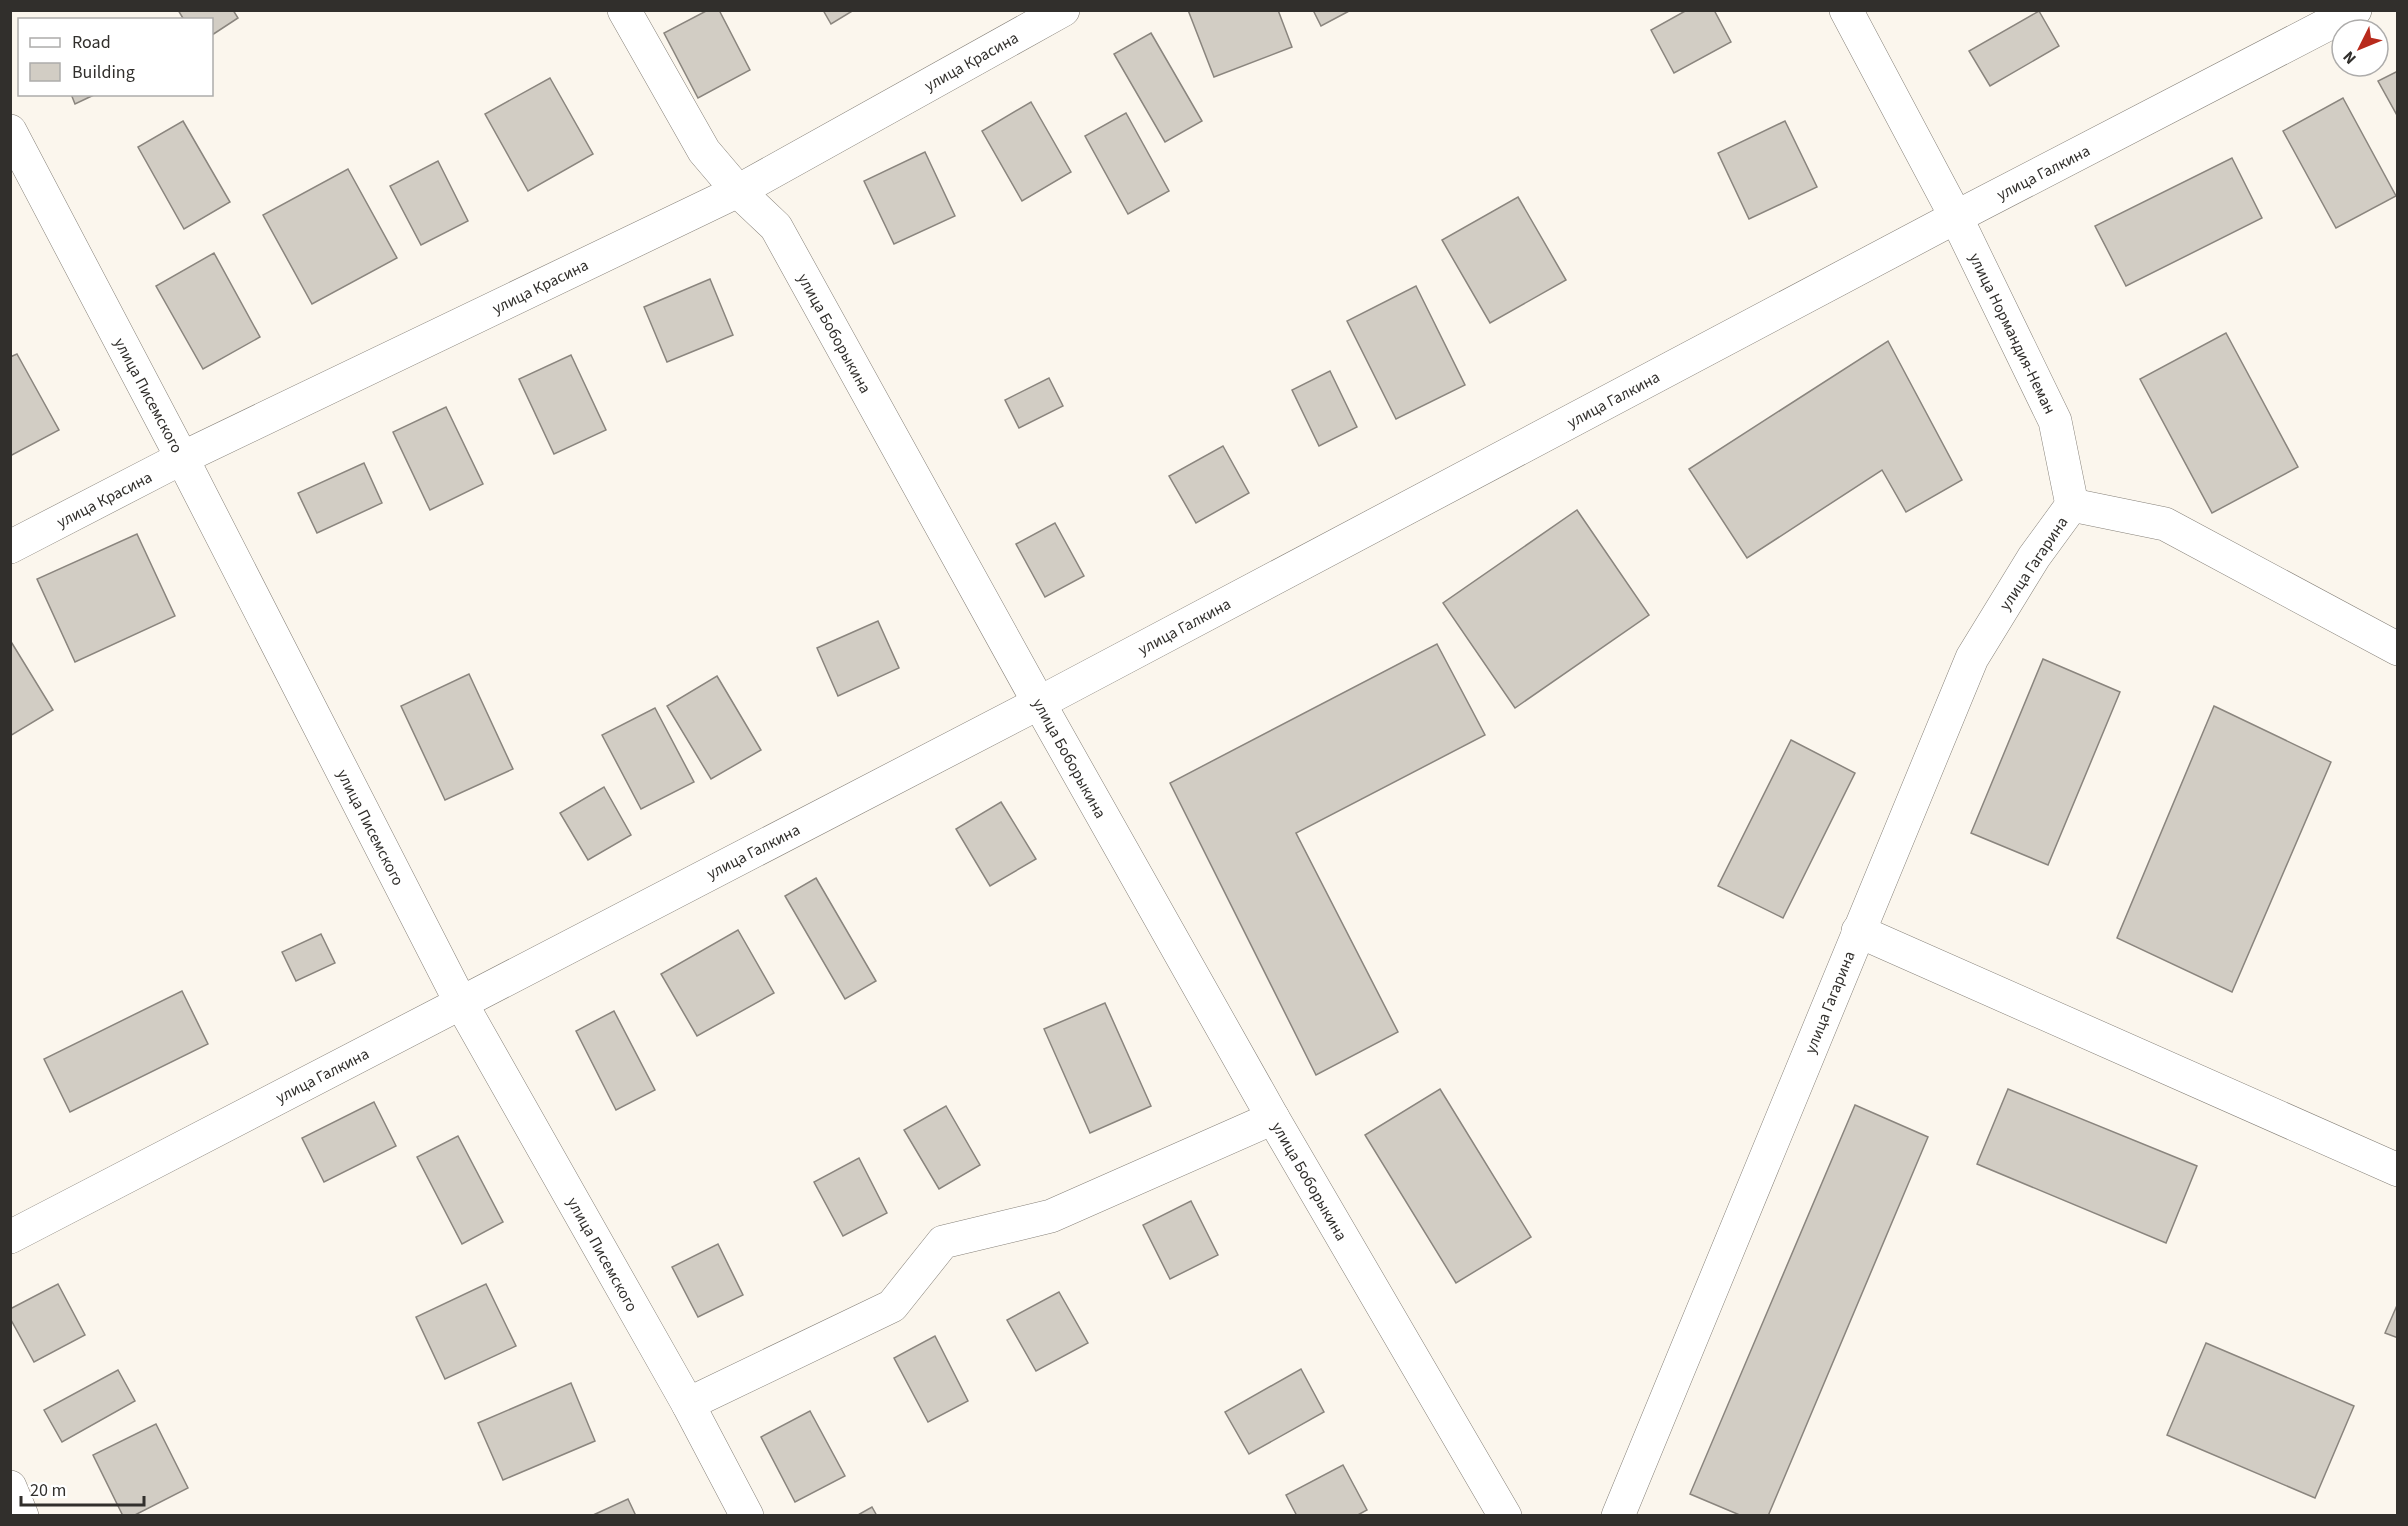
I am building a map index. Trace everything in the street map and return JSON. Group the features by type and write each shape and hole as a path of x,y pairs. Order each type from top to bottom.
{"street":[{"name":"улица Боборыкина","path":"624,10 704,151 738,191 776,227 1039,703 1273,1118 1505,1515"},
{"name":"улица Красина","path":"10,547 182,458 738,191 1063,10"},
{"name":"улица Нормандия-Неман","path":"1846,10 1956,217 2055,421 2072,505"},
{"name":"улица Галкина","path":"10,1237 1039,703 1956,217 2355,10"},
{"name":"улица Писемского","path":"10,131 182,458 461,1003 688,1404 747,1515"},
{"path":"2072,505 2165,524 2397,649"},
{"name":"улица Гагарина","path":"1618,1515 1972,658 2034,557 2072,505"},
{"path":"1858,931 2397,1170"},
{"path":"688,1404 892,1306 943,1242 1051,1216 1273,1118"},
{"path":"10,1487 22,1515"}],"building":[{"path":"178,10 233,10 238,18 213,34 213,18 183,18"},
{"path":"708,10 719,10 750,70 698,98 664,33"},
{"path":"823,10 854,10 831,24"},
{"path":"1188,10 1278,10 1292,47 1214,77"},
{"path":"1313,10 1351,10 1321,26"},
{"path":"1687,10 1714,10 1731,42 1674,73 1651,30"},
{"path":"2039,11 2059,46 1990,86 1969,51"},
{"path":"1151,33 1202,121 1165,142 1114,54"},
{"path":"2398,71 2398,117 2378,81 2390,78 2390,75"},
{"path":"550,78 593,154 528,191 485,114"},
{"path":"72,96 92,96 75,104"},
{"path":"2343,98 2396,196 2336,228 2283,131"},
{"path":"1031,102 1071,172 1022,201 982,131"},
{"path":"1126,113 1169,191 1128,214 1085,136"},
{"path":"183,121 230,202 184,229 138,147"},
{"path":"1785,121 1817,187 1749,219 1718,153"},
{"path":"925,152 955,216 894,244 864,181"},
{"path":"2232,158 2262,218 2126,286 2095,226"},
{"path":"438,161 468,221 421,245 390,186"},
{"path":"348,169 397,258 312,304 263,215"},
{"path":"1518,197 1566,280 1490,323 1442,240"},
{"path":"214,253 260,337 203,369 156,286"},
{"path":"710,279 733,335 667,362 644,307"},
{"path":"1416,286 1465,385 1396,419 1347,321"},
{"path":"2226,333 2298,467 2212,513 2140,379"},
{"path":"1888,341 1962,480 1906,512 1882,470 1747,558 1689,469"},
{"path":"17,354 59,430 10,456 10,357"},
{"path":"571,355 606,430 554,454 519,379"},
{"path":"1330,371 1357,427 1319,446 1292,390"},
{"path":"1049,378 1063,406 1019,428 1005,400"},
{"path":"446,407 483,484 430,510 393,432"},
{"path":"1223,446 1249,493 1196,523 1169,476"},
{"path":"364,463 382,503 317,533 298,493"},
{"path":"1577,510 1649,615 1515,708 1443,603"},
{"path":"1055,523 1084,576 1045,597 1016,544"},
{"path":"137,534 175,616 75,662 37,579"},
{"path":"878,621 899,668 838,696 817,648"},
{"path":"10,640 53,710 10,736"},
{"path":"1437,644 1485,735 1296,833 1398,1032 1316,1075 1170,783"},
{"path":"2043,659 2120,692 2048,865 1971,833"},
{"path":"469,674 513,769 445,800 401,706"},
{"path":"717,676 761,750 711,779 667,706"},
{"path":"2214,706 2331,762 2232,992 2117,938"},
{"path":"655,708 694,782 641,809 602,735"},
{"path":"1791,740 1855,773 1783,918 1718,886"},
{"path":"604,787 631,835 588,860 560,813"},
{"path":"1001,802 1036,859 990,886 956,829"},
{"path":"816,878 876,981 845,999 785,896"},
{"path":"738,930 774,993 697,1036 661,974"},
{"path":"321,934 335,963 296,981 282,952"},
{"path":"182,991 208,1044 70,1112 44,1059"},
{"path":"1105,1003 1151,1106 1090,1133 1044,1029"},
{"path":"614,1011 655,1090 616,1110 576,1031"},
{"path":"1440,1089 1531,1237 1456,1283 1365,1135"},
{"path":"2008,1089 2197,1166 2166,1243 1977,1164"},
{"path":"374,1102 396,1146 324,1182 302,1138"},
{"path":"1855,1105 1928,1137 1768,1516 1742,1516 1690,1494"},
{"path":"946,1106 980,1165 939,1189 904,1130"},
{"path":"458,1136 503,1222 462,1244 417,1157"},
{"path":"859,1158 887,1213 843,1236 814,1182"},
{"path":"1191,1201 1218,1255 1170,1279 1143,1225"},
{"path":"718,1244 743,1295 698,1317 672,1267"},
{"path":"58,1284 85,1335 34,1362 10,1318 10,1309"},
{"path":"486,1284 516,1346 445,1379 416,1317"},
{"path":"1059,1292 1088,1343 1036,1371 1007,1320"},
{"path":"2398,1303 2398,1338 2385,1333"},
{"path":"935,1336 968,1401 928,1422 894,1358"},
{"path":"2206,1343 2354,1406 2315,1498 2167,1435"},
{"path":"1301,1369 1324,1412 1249,1454 1225,1412"},
{"path":"118,1370 135,1401 62,1442 44,1410"},
{"path":"571,1383 595,1441 503,1480 478,1423"},
{"path":"810,1411 845,1476 795,1502 761,1437"},
{"path":"156,1424 188,1488 133,1516 123,1516 93,1455"},
{"path":"1343,1465 1367,1510 1356,1516 1297,1516 1286,1495"},
{"path":"628,1499 636,1516 591,1516"},
{"path":"872,1507 877,1516 856,1516"}]}
